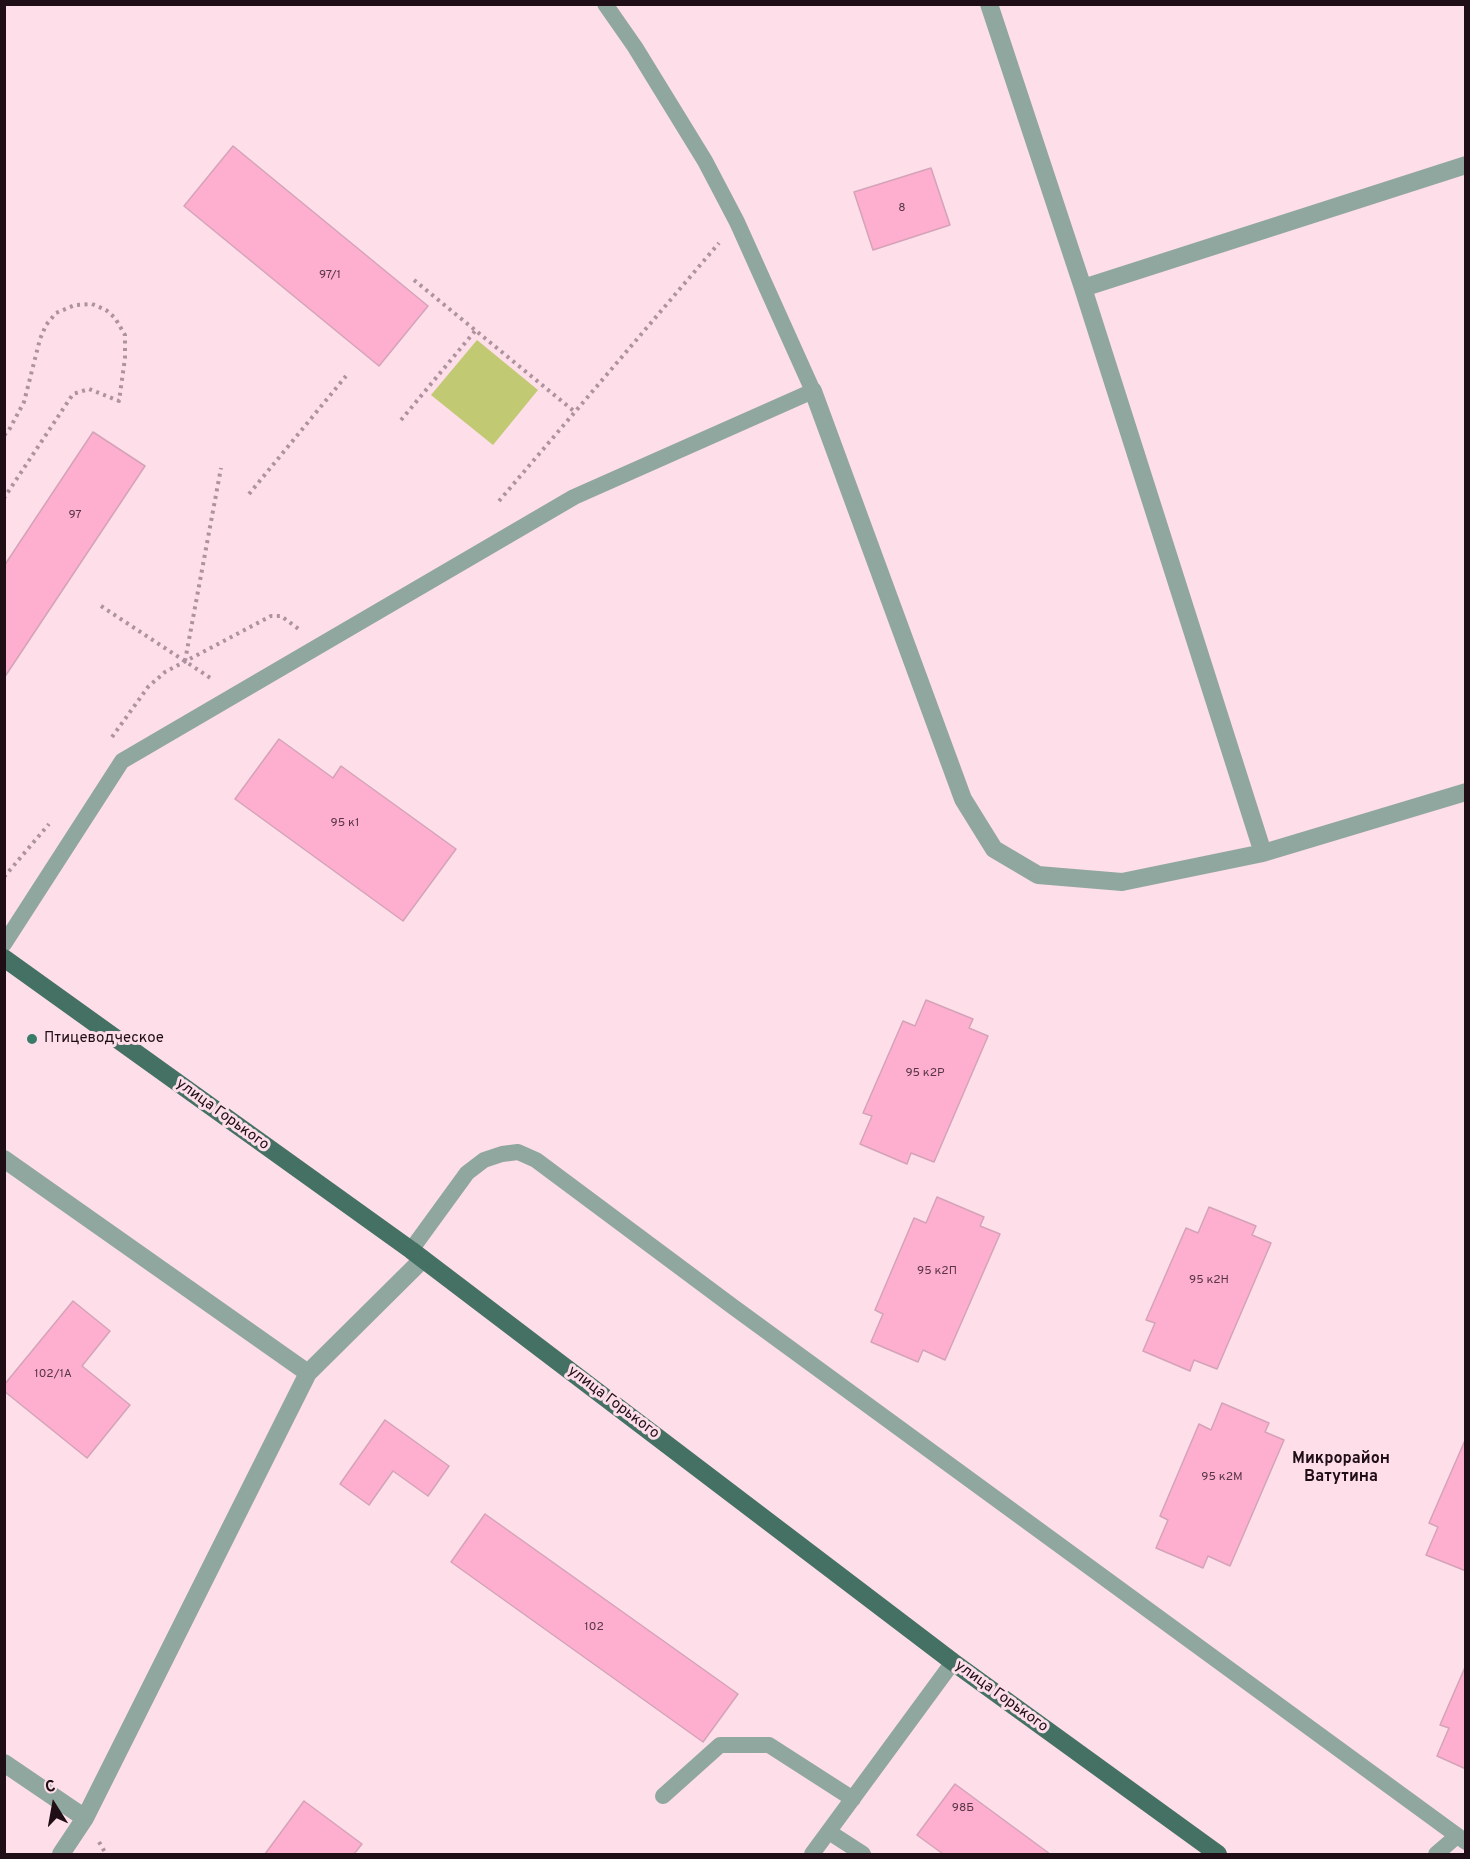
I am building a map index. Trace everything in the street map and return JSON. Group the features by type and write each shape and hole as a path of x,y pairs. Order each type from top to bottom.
{"main road":[{"name":"улица Горького","path":"4,958 417,1254 953,1662 1218,1854"}],"street":[{"path":"989,4 1083,288 1263,853"},
{"path":"1083,288 1466,165"},
{"path":"813,391 963,799 994,849 1038,875 1122,882 1263,853 1466,792"},
{"path":"4,1159 308,1373"},
{"path":"61,1854 85,1818 308,1373 417,1254"},
{"path":"4,1763 85,1818"}],"lane":[{"path":"4,944 122,761 574,497 813,391 737,222 705,161 635,47 604,4"},
{"path":"417,1254 467,1173 484,1160 518,1152 536,1160 741,1313 1462,1839 1436,1854"},
{"path":"812,1854 953,1662"},
{"path":"663,1796 720,1745 769,1745 853,1799"},
{"path":"829,1832 863,1854"}],"path":[{"path":"499,501 737,222"},
{"path":"414,280 575,412"},
{"path":"4,435 8,432 24,402 40,339 46,325 56,313 75,305 92,304 106,310 116,318 125,335 125,358 118,401 90,389 73,394 4,498"},
{"path":"401,420 476,331"},
{"path":"249,494 346,376"},
{"path":"185,661 221,468"},
{"path":"101,606 236,694"}],"green space":[{"path":"477,340 538,390 493,445 431,395"}],"building":[{"path":"233,146 428,306 379,366 184,206"},
{"path":"931,168 950,225 873,250 854,192"},
{"path":"93,432 145,466 4,678 4,566"},
{"path":"279,739 333,778 341,766 456,849 403,921 235,799"},
{"path":"926,1000 973,1019 969,1028 988,1036 934,1162 911,1153 907,1164 860,1144 872,1116 863,1113 903,1021 915,1026"},
{"path":"937,1197 984,1217 980,1226 1000,1234 945,1360 923,1350 918,1362 871,1342 883,1314 875,1310 914,1218 926,1223"},
{"path":"1209,1207 1256,1226 1252,1235 1271,1243 1217,1369 1194,1360 1190,1371 1143,1351 1155,1323 1146,1320 1186,1228 1198,1233"},
{"path":"73,1301 110,1331 82,1366 130,1405 87,1458 4,1391 4,1385"},
{"path":"1222,1403 1269,1423 1265,1432 1284,1440 1230,1566 1208,1556 1203,1568 1156,1548 1168,1520 1160,1516 1199,1424 1211,1430"},
{"path":"385,1420 449,1466 428,1496 393,1471 369,1505 340,1484"},
{"path":"1466,1438 1466,1571 1426,1555 1438,1527 1429,1523"},
{"path":"485,1514 738,1694 703,1742 451,1562"},
{"path":"1466,1665 1466,1769 1437,1756 1449,1728 1440,1725"},
{"path":"955,1784 1050,1854 943,1854 917,1835"},
{"path":"304,1801 362,1844 354,1854 265,1854"}],"place":[{"name":"Птицеводческое","path":"32,1039"}],"district":[{"name":"Микрорайон Ватутина","path":"1341,1469"}]}
